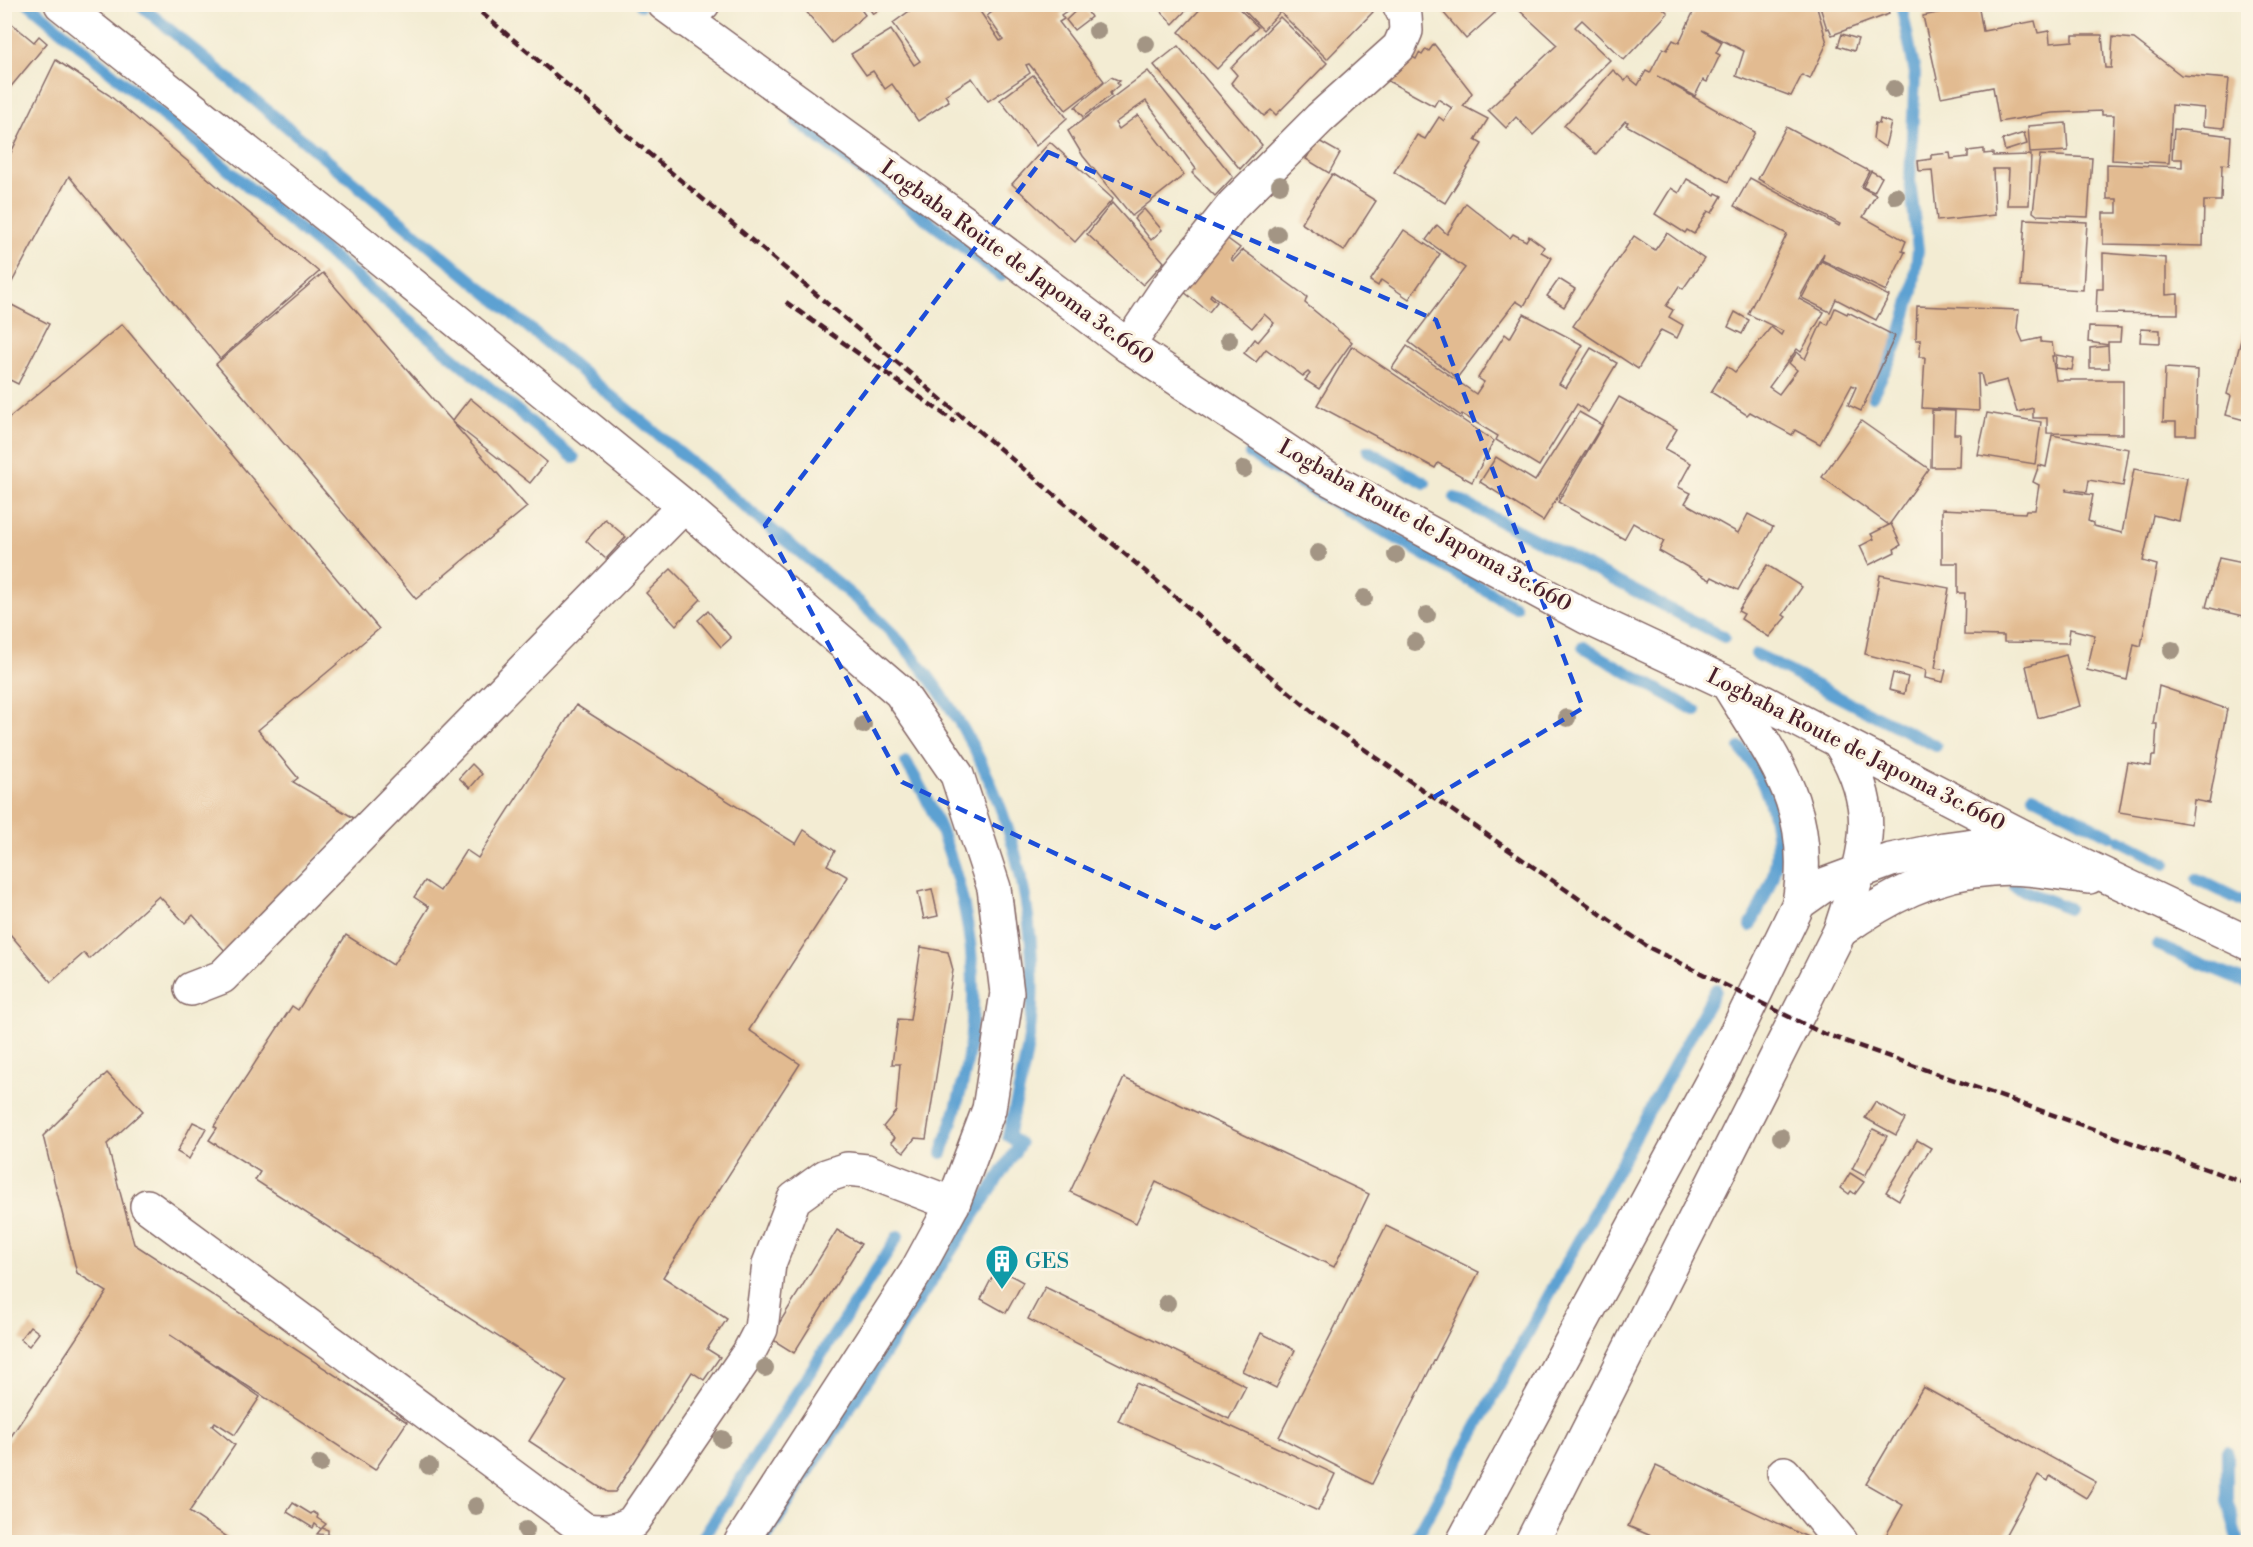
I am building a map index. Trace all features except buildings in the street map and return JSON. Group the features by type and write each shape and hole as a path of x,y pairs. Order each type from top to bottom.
{"street":[{"path":"61,4 349,233 684,506 900,692 957,775 994,888 1008,993 989,1109 952,1204 916,1272 741,1542"},
{"path":"1128,346 1167,288 1233,205 1320,118 1399,47 1406,30 1405,16 1399,4"},
{"name":"Logbaba Route de Japoma 3c.660","path":"684,10 1128,346 1326,477 1586,617 1727,683 2026,838 2248,943"},
{"path":"191,989 222,977 684,506"},
{"path":"1463,1542 1716,1074 1799,903 1804,850 1800,820 1779,769 1727,683"},
{"path":"1532,1542 1840,931 1860,869 1865,839 1863,790 1855,766 1838,740"},
{"path":"1799,903 1826,884 1860,869 1944,849 2026,838"},
{"path":"1840,931 1898,893 1951,875 1992,868 2029,869 2119,881"},
{"path":"147,1206 585,1530 604,1532 617,1531 633,1522 748,1354 761,1329 769,1264 794,1199 826,1176 847,1169 867,1171 952,1204"},
{"path":"1784,1473 1840,1542"}],"highlighted area":[{"path":"1048,152 1436,320 1583,708 1215,928 902,782 765,525"}],"waterway":[{"path":"29,4 574,458"},
{"path":"139,4 872,613 901,643 932,682 960,723 983,767 1002,812 1017,859 1027,907 1032,956 1032,1006 1029,1039 1008,1136 1020,1144 763,1542"},
{"path":"1872,396 1896,348 1913,291 1918,250 1910,181 1915,73 1901,4"},
{"path":"797,121 1001,276"},
{"path":"1368,451 1425,483"},
{"path":"1250,454 1515,607"},
{"path":"1455,498 1724,637"},
{"path":"1583,647 1696,711"},
{"path":"1756,654 1871,714"},
{"path":"1876,716 1936,746"},
{"path":"1740,748 1750,761 1766,791 1775,825 1776,842 1776,859 1771,882 1750,926"},
{"path":"906,762 925,795 953,866 970,941 973,980 968,1056 960,1093 942,1153"},
{"path":"2033,796 2111,836"},
{"path":"2120,840 2165,863"},
{"path":"2197,879 2248,904"},
{"path":"2015,887 2068,908"},
{"path":"2157,945 2248,983"},
{"path":"1414,1542 1716,989"},
{"path":"700,1542 898,1236"},
{"path":"2227,1451 2227,1500 2239,1542"}],"railway":[{"path":"471,4 1321,719 1648,947 1822,1033 2248,1184"},
{"path":"786,302 955,422"}],"place":[{"name":"GES","path":"1002,1290"}]}
